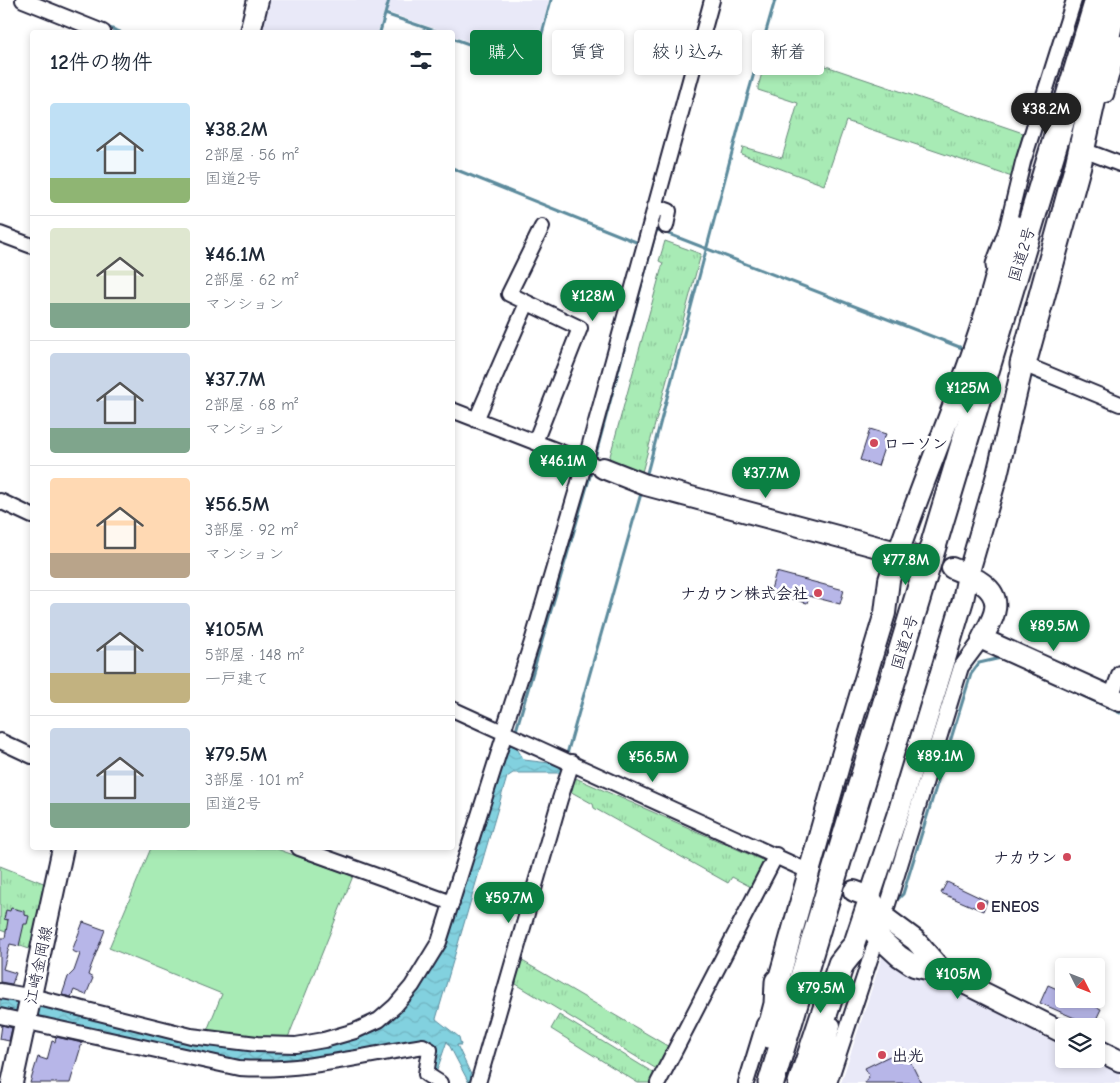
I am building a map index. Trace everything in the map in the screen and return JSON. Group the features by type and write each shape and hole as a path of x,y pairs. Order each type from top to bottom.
{"highway":[{"path":"999,265 1012,232 1043,127 1086,0"},
{"name":"国道2号","path":"771,1083 1098,0"},
{"path":"1023,364 1078,165 1115,0"},
{"name":"国道2号","path":"787,1083 1115,0"},
{"path":"801,1083 841,964 872,944"},
{"path":"754,1083 777,1004 778,982"}],"street":[{"path":"23,0 98,30"},
{"path":"250,30 258,0"},
{"path":"0,1016 29,1009 191,1036 257,1044 296,1045 324,1040 371,1023 395,1006 412,986 439,942 507,736 532,642 594,465 643,246 660,208 712,0"},
{"path":"746,1083 778,982 816,874 840,762 885,613 890,580 987,309 1022,162 1074,0"},
{"path":"872,944 862,894 920,743 963,600 960,571 997,475 1023,364 1061,259 1083,189 1120,43"},
{"path":"1091,153 1120,164"},
{"path":"660,208 669,211 666,226"},
{"path":"535,442 580,328 509,294 542,227"},
{"path":"0,234 30,245"},
{"path":"476,420 527,303"},
{"path":"1023,364 1120,404"},
{"path":"455,411 646,485 919,558"},
{"path":"0,501 30,515"},
{"path":"829,1083 872,944 884,918 961,667 982,639 995,609 994,597 978,580 960,571"},
{"path":"982,639 1115,699 1120,673"},
{"path":"455,710 570,768 773,859 816,874"},
{"path":"0,741 30,755"},
{"path":"478,1083 570,768"},
{"name":"江崎金岡線","path":"12,1083 63,850"},
{"path":"305,850 452,903"},
{"path":"658,1083 773,859"},
{"path":"862,894 884,918 915,940 944,973"},
{"path":"816,1083 846,981 872,944 871,924 862,894"},
{"path":"872,944 914,966 944,973 1055,1028"},
{"path":"0,991 29,1009 216,1065 257,1069 307,1067 423,1046 430,1050 426,1074 434,1080"},
{"path":"1105,1054 1120,1061"}],"shaded area":[{"path":"264,0 549,0 541,30 470,30 470,42 455,37 455,30 438,30 384,11 379,30 256,30"},
{"path":"883,954 1055,1038 1055,1068 1105,1068 1105,1063 1120,1069 1120,1083 841,1083"}],"green space":[{"path":"824,65 1023,133 1012,177 846,121 824,185 741,154 743,147 782,158 798,103 758,90 761,75 824,75"},
{"path":"665,241 701,254 641,476 608,463 663,263 659,261"},
{"path":"571,776 764,861 765,866 753,888 732,877 728,883 594,808 593,804 566,789"},
{"path":"150,850 280,850 353,876 287,1040 206,1033 222,994 109,948"},
{"path":"0,866 46,884 32,950 12,943 14,935 0,930"},
{"path":"519,959 671,1048 660,1071 511,981"},
{"path":"559,1015 657,1075 653,1083 638,1083 551,1029"}],"water":[{"path":"506,738 518,743 516,747 524,760 566,765 564,773 513,773 507,777 436,1019 459,1037 461,1045 457,1045 475,1083 469,1083 447,1041 435,1076 431,1075 435,1051 309,1062 242,1065 0,1011 0,996 259,1050 362,1034 432,961"}],"building":[{"path":"870,429 886,434 883,441 886,442 878,466 860,460"},
{"path":"776,572 844,590 840,604 809,596 807,603 770,593"},
{"path":"947,882 987,901 983,911 941,893"},
{"path":"11,908 24,911 24,915 29,916 27,924 24,924 19,946 10,944 3,969 16,973 12,984 0,982 0,938 5,938 8,920 4,919 6,910 10,911"},
{"path":"83,922 105,930 88,975 93,978 86,995 74,990 71,997 62,995 68,977 74,971 80,954 72,951"},
{"path":"1048,985 1055,988 1055,1008 1101,1009 1097,1018 1075,1018 1040,1003"},
{"path":"2,1025 12,1028 9,1041 0,1039"},
{"path":"56,1037 82,1043 70,1083 30,1083 38,1057 47,1060 52,1041 55,1042"},
{"path":"904,1049 921,1083 865,1083 869,1075 865,1068"}],"waterway":[{"path":"381,30 389,0"},
{"path":"455,39 533,67 551,0"},
{"path":"646,477 740,122 775,0"},
{"path":"385,14 432,30"},
{"path":"104,26 115,30"},
{"path":"455,169 641,244"},
{"path":"594,461 661,213"},
{"path":"656,229 962,348"},
{"path":"1029,375 1108,406"},
{"path":"515,734 592,469"},
{"path":"567,754 642,490"},
{"path":"898,899 903,894 971,674 979,663 1001,658 1120,713"}],"place":[{"name":"ローソン","path":"874,443"},
{"name":"ナカウン株式会社","path":"818,593"},
{"name":"ナカウン","path":"1067,857"},
{"name":"ENEOS","path":"981,906"},
{"name":"出光","path":"882,1055"}]}
